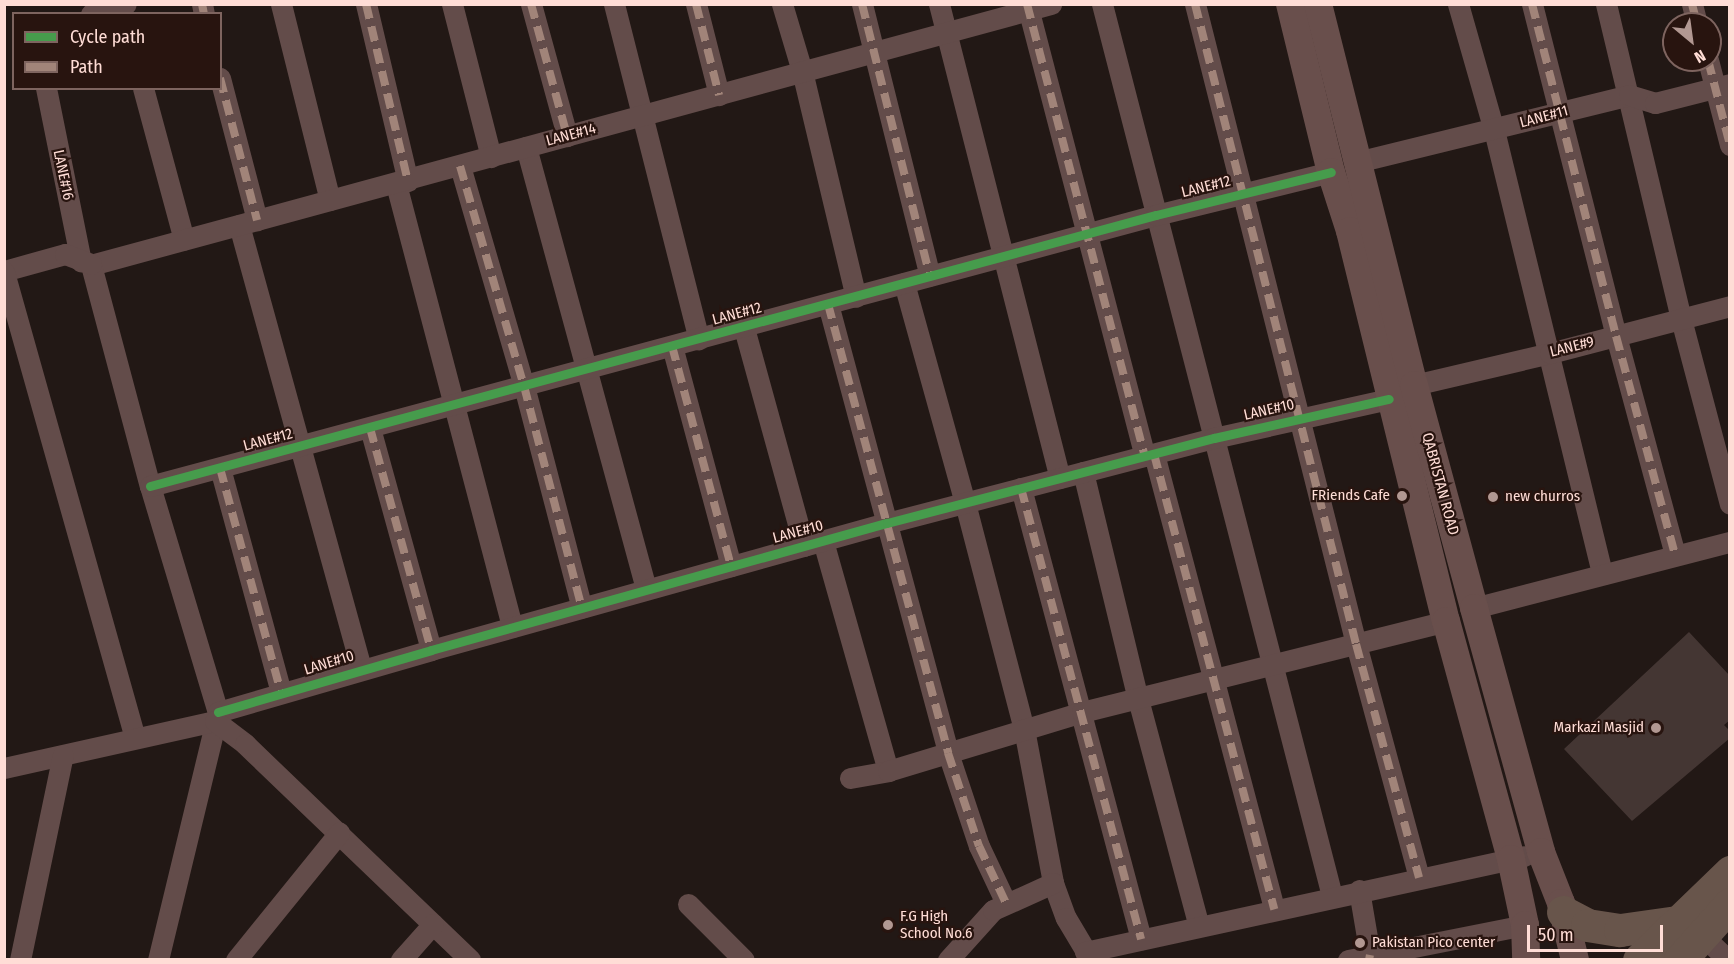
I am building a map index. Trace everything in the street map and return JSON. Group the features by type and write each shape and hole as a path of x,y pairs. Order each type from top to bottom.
{"main road":[{"path":"1680,960 1689,928 1730,872"},
{"path":"1639,960 1730,904"},
{"path":"1563,912 1587,925 1620,930 1689,928"}],"street":[{"path":"281,4 330,200"},
{"path":"366,4 402,182 455,405 512,627"},
{"path":"452,4 491,157"},
{"path":"531,4 567,136"},
{"path":"614,4 699,339"},
{"path":"696,4 719,95"},
{"path":"782,4 802,70 856,297"},
{"path":"862,4 930,276"},
{"path":"939,4 1060,478"},
{"name":"LANE#14","path":"86,263 184,240 402,182 802,70 946,33 1027,8 1051,4"},
{"path":"1102,4 1332,896"},
{"path":"1195,4 1356,644 1419,878"},
{"name":"QABRISTAN ROAD","path":"1290,4 1331,172 1362,230 1414,385 1541,852 1563,912 1575,960"},
{"name":"QABRISTAN ROAD","path":"1318,4 1357,162 1362,230 1389,399 1446,621 1511,859 1525,926 1526,960"},
{"path":"1458,4 1494,130 1602,573"},
{"path":"1532,4 1562,112 1616,336 1675,555"},
{"path":"1606,4 1681,319 1730,504"},
{"path":"100,12 123,7"},
{"path":"1027,8 1086,234 1150,455 1274,909"},
{"path":"1714,72 1722,86 1730,145"},
{"name":"LANE#11","path":"1357,162 1629,95 1656,103 1722,86"},
{"path":"222,88 248,222 300,447 361,669"},
{"name":"LANE#16","path":"46,90 86,263 216,716"},
{"path":"145,90 184,240"},
{"path":"526,147 646,590"},
{"path":"460,166 524,386 582,608"},
{"name":"LANE#12","path":"150,486 744,328 1156,215 1331,172"},
{"path":"86,263 65,254 4,271 135,738"},
{"path":"904,283 1024,729 1053,883 1066,918 1088,956 1141,939 1541,852"},
{"path":"828,304 948,753 979,846 1005,903"},
{"name":"LANE#9","path":"1414,385 1550,353 1730,306"},
{"path":"744,328 888,771"},
{"path":"672,346 730,566"},
{"name":"LANE#10","path":"4,768 135,738 216,716 281,693 361,669 813,543 1214,438 1389,399"},
{"path":"370,428 430,650"},
{"path":"220,468 281,693"},
{"path":"1083,472 1138,699 1199,926"},
{"path":"1021,488 1141,939"},
{"path":"1474,608 1602,573 1730,542"},
{"path":"849,778 888,771 1082,712 1446,621"},
{"path":"216,716 470,960"},
{"path":"158,960 216,716"},
{"path":"20,960 63,755"},
{"path":"236,960 339,833"},
{"path":"948,960 993,910 1053,883"},
{"path":"1359,890 1371,955"},
{"path":"688,903 744,960"},
{"path":"401,960 433,924"},
{"path":"1348,960 1525,926"},
{"path":"1689,928 1728,960"}],"building":[{"name":"Markazi Masjid","path":"1689,632 1730,676 1730,720 1724,725 1730,731 1730,738 1632,821 1564,749"}],"marked path":[{"path":"202,4 204,12"},
{"path":"366,4 408,181"},
{"path":"531,4 567,136"},
{"path":"696,4 719,95"},
{"path":"862,4 930,276"},
{"path":"1027,4 1145,456"},
{"path":"1195,4 1356,644 1419,878"},
{"path":"1532,4 1616,336 1675,555"},
{"path":"1692,4 1694,12"},
{"path":"1711,72 1730,145"},
{"path":"222,86 257,220"},
{"path":"460,166 524,386 582,608"},
{"path":"828,304 948,753 979,846 1006,903"},
{"path":"672,346 731,566"},
{"path":"370,428 431,650"},
{"path":"1154,454 1274,909"},
{"path":"220,468 281,693"},
{"path":"1021,488 1141,939"},
{"path":"1369,960 1370,955"}],"cycle path":[{"path":"150,486 1156,215 1331,172"},
{"path":"218,712 887,523 1214,438 1389,399"}],"place":[{"name":"FRiends Cafe","path":"1402,496"},
{"name":"new churros","path":"1493,497"},
{"name":"Markazi Masjid","path":"1656,728"},
{"name":"F.G High School No.6","path":"888,925"},
{"name":"Pakistan Pico center","path":"1360,943"}]}
